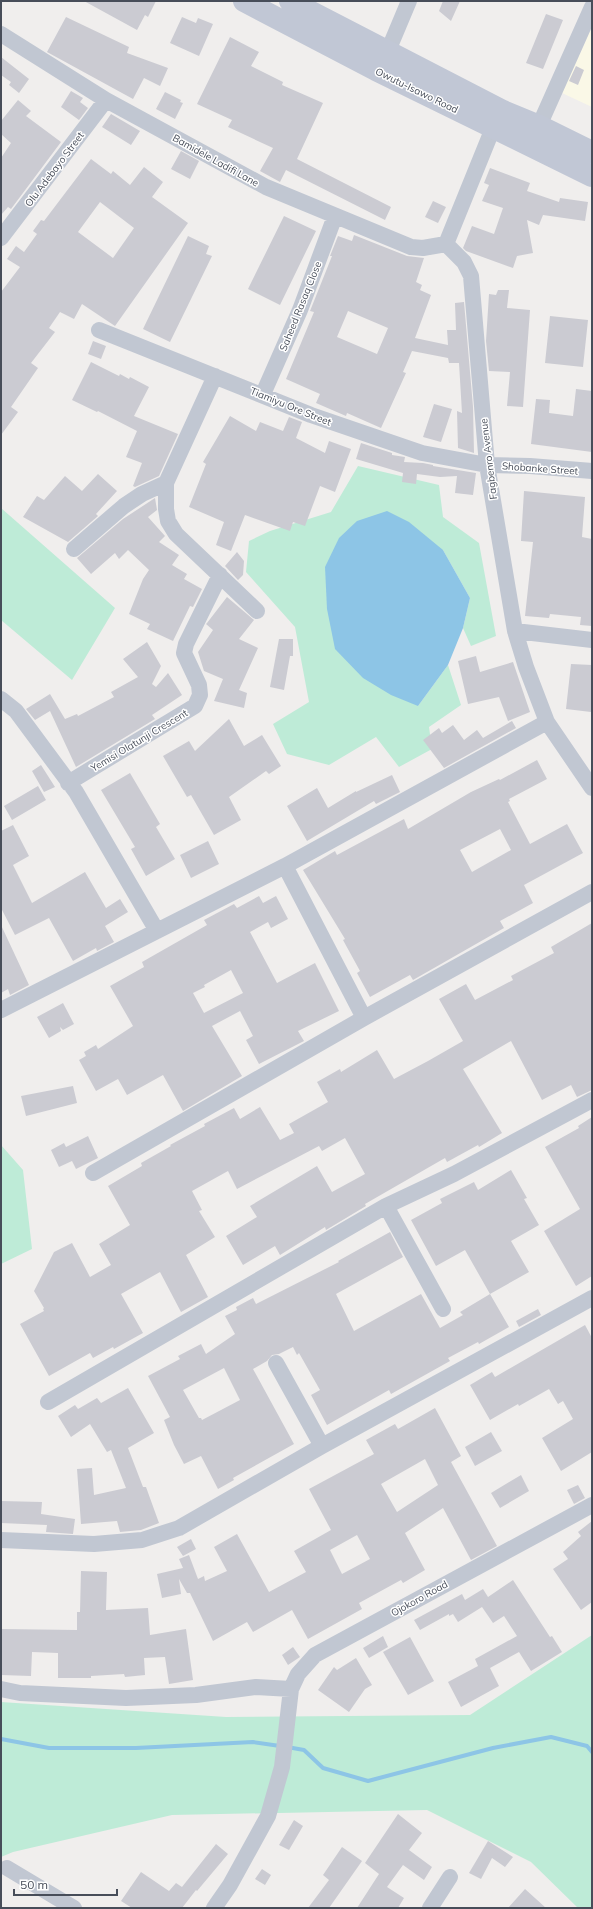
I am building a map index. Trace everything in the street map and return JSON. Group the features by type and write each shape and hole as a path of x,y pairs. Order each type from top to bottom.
{"street":[{"name":"Owutu-Isawo Road","path":"244,1 376,70 592,176"},
{"name":"Owutu-Isawo Road","path":"290,1 504,111 592,152"},
{"path":"388,51 409,1"},
{"path":"539,126 592,7"},
{"name":"Bamidele Ladifi Lane","path":"1,34 106,100 266,187 410,247 423,248 446,244"},
{"name":"Olu Adebayo Street","path":"1,238 106,100"},
{"path":"446,244 493,128"},
{"name":"Saheed Rasaq Close","path":"263,394 300,310 335,216"},
{"name":"Fagbenro Avenue","path":"446,244 464,262 471,276 487,465 515,631 526,667 547,722 592,788"},
{"name":"Tiamiyu Ore Street","path":"99,330 263,394 312,415 411,449 446,458 487,465"},
{"path":"215,376 166,483 166,509 168,521 176,534 257,611"},
{"name":"Shobanke Street","path":"487,465 530,466 592,471"},
{"path":"74,549 124,506 142,494 166,483"},
{"name":"Yemisi Olatunji Crescent","path":"68,783 195,706 200,695 199,685 184,653 186,644 220,575"},
{"path":"515,631 592,640"},
{"path":"1,699 16,711 76,792 157,931"},
{"path":"1,1010 285,866 547,722"},
{"path":"285,866 364,1018"},
{"path":"93,1173 364,1018 592,892"},
{"path":"48,1402 386,1206 454,1174 592,1100"},
{"path":"386,1206 443,1310"},
{"path":"1,1540 94,1544 142,1540 179,1528 322,1446 592,1298"},
{"path":"276,1363 322,1446"},
{"name":"Ojokoro Road","path":"214,1908 234,1879 268,1816 282,1767 291,1689 298,1674 315,1655 592,1505"},
{"path":"1,1689 20,1693 126,1698 196,1695 256,1687 291,1689"},
{"path":"7,1868 74,1908"},
{"path":"430,1908 450,1877"}],"shaded area":[{"path":"592,27 592,107 562,93"}],"green space":[{"path":"358,466 439,485 443,517 479,543 496,636 471,646 463,628 470,598 443,550 418,706 448,665 461,705 429,727 432,749 399,767 376,737 329,765 287,754 273,724 309,702 295,627 246,572 249,541 270,531 331,512"},
{"path":"1,508 115,608 72,680 1,620"},
{"path":"1,1145 23,1170 32,1249 1,1264"},
{"path":"592,1635 592,1908 578,1908 531,1862 427,1810 172,1815 13,1852 1,1857 1,1702 226,1717 470,1715"}],"water":[{"path":"387,511 409,522 443,550 470,598 463,628 448,665 418,706 391,695 363,678 335,649 327,609 325,567 339,538 357,521"}],"building":[{"path":"84,1 156,1 148,17 145,15 137,30"},
{"path":"443,1 460,1 451,21 439,11"},
{"path":"546,14 563,20 543,69 526,63"},
{"path":"66,17 129,47 127,53 168,68 160,86 144,78 133,99 47,52"},
{"path":"182,17 196,23 198,18 213,24 199,56 170,43"},
{"path":"230,37 259,52 251,66 283,82 282,85 323,103 297,159 391,207 385,220 286,170 280,182 260,171 273,148 228,127 232,120 197,104"},
{"path":"1,57 29,79 19,93 9,85 11,82 1,75"},
{"path":"576,66 584,70 578,85 569,81"},
{"path":"71,91 83,98 80,102 88,108 79,120 61,107"},
{"path":"165,92 181,100 180,102 183,103 175,119 156,109"},
{"path":"18,100 31,111 26,116 61,142 11,209 8,207 1,215 1,158 11,143 1,134 1,121"},
{"path":"111,114 140,131 131,145 102,127"},
{"path":"181,151 199,161 190,179 171,169"},
{"path":"91,159 111,174 113,171 130,185 144,167 163,182 152,197 188,223 115,326 82,304 74,319 60,312 49,328 55,332 31,363 38,368 11,407 18,412 1,435 1,292 20,267 7,259 16,246 24,252 37,234 33,231 41,220 44,221","holes":["100,202 134,228 113,258 78,232"]},
{"path":"490,168 530,183 527,191 559,202 560,198 588,202 585,221 543,215 539,225 527,220 533,253 517,256 513,268 466,251 463,248 472,226 494,234 503,208 482,201 489,185 484,183"},
{"path":"433,201 446,207 438,223 425,217"},
{"path":"284,216 316,231 280,305 248,289"},
{"path":"354,235 407,256 424,258 416,282 422,285 420,290 431,295 415,338 448,345 447,330 456,330 455,303 464,302 473,407 474,453 458,448 457,411 462,413 459,363 449,363 448,358 412,351 403,372 406,373 381,428 347,413 346,416 316,403 320,394 286,379 314,312 310,311 332,256 330,256 338,236 352,241","holes":["348,311 388,328 377,354 337,337"]},
{"path":"188,236 209,246 206,254 212,256 170,342 143,329"},
{"path":"498,290 509,290 507,308 530,310 523,407 507,406 510,372 489,371 486,341 489,294 496,295"},
{"path":"550,316 588,320 583,367 545,363"},
{"path":"93,341 106,346 101,359 88,354"},
{"path":"91,362 119,376 120,374 129,379 130,377 149,387 134,416 178,434 159,476 135,487 133,486 142,463 126,457 137,431 98,411 97,412 72,400"},
{"path":"576,389 592,391 592,452 531,444 536,399 550,400 549,413 573,416"},
{"path":"434,404 452,409 441,442 423,437"},
{"path":"230,416 256,431 260,422 283,431 289,417 302,422 296,438 325,453 329,441 351,449 335,492 320,486 305,526 293,522 290,531 245,515 231,551 216,545 224,522 189,507 206,464 203,462"},
{"path":"361,443 392,453 392,455 405,457 404,462 423,463 476,473 473,495 455,493 457,476 440,477 417,474 416,484 402,482 403,473 356,459"},
{"path":"98,474 117,491 96,514 98,516 68,542 23,517 37,496 44,500 65,476 82,491"},
{"path":"524,491 585,497 582,537 592,539 592,626 580,625 581,617 550,614 549,618 525,616 533,542 521,541"},
{"path":"155,498 157,510 148,517 165,536 159,542 179,555 172,565 187,574 184,579 202,589 193,607 190,606 173,641 147,629 150,624 129,614 143,579 149,570 128,550 119,559 115,553 91,574 77,558 123,519"},
{"path":"237,552 244,561 243,575 238,580 225,566"},
{"path":"227,597 254,620 239,639 258,648 239,690 247,693 244,708 214,701 223,679 204,671 198,652 213,630 206,624"},
{"path":"279,639 293,639 293,656 290,656 284,690 270,687"},
{"path":"147,642 161,666 152,684 156,687 168,673 182,695 152,715 155,719 76,767 50,711 35,720 26,709 50,694 65,719 77,714 78,716 114,697 111,692 138,677 123,659"},
{"path":"476,656 480,672 513,662 530,712 508,721 499,697 468,704 458,661"},
{"path":"571,664 592,665 591,712 566,709"},
{"path":"229,719 244,746 262,735 281,766 269,774 266,771 229,797 241,820 214,835 191,795 187,797 163,756 189,741 195,751"},
{"path":"512,721 516,728 444,768 423,740 439,728 442,733 453,725 464,740 477,730 483,738"},
{"path":"537,760 547,779 509,799 510,801 508,802 530,844 567,824 583,853 524,885 533,903 500,921 504,928 413,980 410,975 370,997 357,973 360,971 343,940 345,939 303,870 335,851 337,855 404,819 408,829 471,792 499,779 500,780","holes":["500,829 511,850 472,872 460,850"]},
{"path":"41,765 55,787 44,792 32,771"},
{"path":"130,773 160,824 156,827 175,859 146,876 131,849 135,847 101,790"},
{"path":"392,775 400,792 376,804 374,801 307,841 287,806 317,788 328,808 356,791"},
{"path":"38,786 46,800 12,820 4,806"},
{"path":"13,825 29,856 13,865 32,903 85,872 106,908 120,899 128,912 105,926 114,942 97,951 96,948 73,961 49,918 15,935 1,908 1,831"},
{"path":"208,841 219,864 191,878 180,855"},
{"path":"259,896 263,903 276,896 288,919 271,928 268,922 250,932 277,983 315,963 339,1011 298,1031 304,1041 259,1064 246,1040 253,1036 240,1011 212,1026 242,1076 183,1111 163,1075 127,1095 118,1079 96,1091 79,1060 86,1056 84,1052 96,1045 98,1049 133,1026 110,986 144,967 142,962 207,925 204,920 234,904 237,908","holes":["231,970 243,993 204,1013 193,993"]},
{"path":"592,923 592,1090 577,1097 571,1085 542,1100 511,1041 463,1069 502,1133 479,1147 478,1145 447,1162 445,1158 365,1204 366,1206 326,1230 325,1227 280,1255 275,1246 243,1265 226,1236 257,1217 250,1206 317,1166 332,1192 365,1174 345,1138 322,1151 319,1146 237,1189 228,1171 192,1191 202,1210 199,1211 215,1237 186,1255 208,1297 181,1312 160,1272 121,1294 143,1333 114,1349 113,1347 93,1358 90,1353 49,1376 20,1324 44,1311 44,1308 34,1291 54,1252 72,1243 90,1277 111,1265 99,1244 130,1225 108,1186 142,1166 141,1163 171,1146 170,1145 234,1108 240,1119 260,1107 280,1140 294,1133 289,1124 328,1102 317,1082 340,1069 341,1072 377,1050 394,1079 428,1061 463,1041 439,999 466,984 475,1000 513,980 511,976 554,953 551,947"},
{"path":"1,925 29,985 10,995 8,989 1,993"},
{"path":"63,1003 74,1024 63,1030 60,1027 61,1031 49,1038 37,1017"},
{"path":"73,1086 77,1103 26,1116 21,1096"},
{"path":"592,1117 592,1276 576,1286 544,1231 580,1209 545,1147 579,1128 578,1126"},
{"path":"88,1136 98,1158 76,1169 72,1161 59,1167 51,1150 64,1143 66,1147"},
{"path":"511,1170 527,1198 524,1199 539,1225 511,1241 529,1272 490,1294 465,1250 436,1266 411,1220 442,1203 440,1199 474,1182 478,1190"},
{"path":"390,1232 403,1257 336,1294 354,1331 421,1294 440,1328 463,1315 460,1312 490,1294 509,1327 479,1344 478,1342 448,1358 450,1361 391,1394 389,1390 327,1425 311,1395 320,1390 299,1353 297,1355 293,1347 279,1354 272,1355 267,1361 253,1369 294,1444 233,1478 234,1480 218,1489 201,1456 184,1464 174,1445 164,1420 170,1417 148,1376 180,1359 178,1356 201,1344 206,1354 235,1334 225,1316 237,1310 236,1307 253,1298 256,1304 339,1262 338,1261","holes":["224,1368 240,1400 202,1420 199,1418 183,1390"]},
{"path":"538,1309 541,1315 519,1327 516,1321"},
{"path":"585,1325 592,1338 592,1452 561,1471 542,1438 573,1419 563,1401 558,1404 549,1389 490,1420 470,1385 492,1372 495,1377"},
{"path":"128,1388 154,1433 128,1448 143,1487 146,1487 159,1523 141,1530 120,1532 117,1521 81,1524 77,1469 92,1468 94,1495 126,1488 111,1450 107,1452 90,1424 71,1437 58,1416 75,1405 78,1409 97,1398 101,1403"},
{"path":"435,1408 461,1456 451,1462 497,1546 471,1560 443,1508 405,1533 425,1570 403,1583 401,1580 359,1603 362,1609 308,1639 292,1610 253,1632 247,1622 213,1641 190,1593 187,1593 179,1579 181,1594 162,1598 157,1574 183,1568 179,1559 189,1555 198,1579 204,1576 205,1581 227,1571 214,1547 237,1534 269,1592 306,1572 294,1551 331,1530 309,1489 374,1454 366,1440 395,1424 398,1429","holes":["425,1459 438,1485 397,1512 381,1484","357,1535 370,1559 342,1574 330,1550"]},
{"path":"491,1432 502,1451 475,1466 465,1447"},
{"path":"521,1475 529,1491 500,1508 491,1493"},
{"path":"578,1485 585,1498 574,1504 567,1490"},
{"path":"1,1501 42,1502 41,1514 75,1519 73,1534 46,1532 47,1525 1,1523"},
{"path":"592,1521 592,1602 581,1610 553,1569 568,1559 563,1552 581,1536 578,1532"},
{"path":"191,1539 196,1549 183,1556 177,1547"},
{"path":"81,1571 107,1572 106,1610 148,1608 150,1635 186,1629 193,1680 169,1684 165,1657 144,1658 145,1675 125,1677 124,1674 91,1676 91,1678 58,1678 58,1653 32,1652 31,1676 1,1675 1,1629 77,1630 77,1612 80,1612"},
{"path":"513,1580 550,1637 552,1636 562,1652 531,1671 519,1652 490,1668 499,1686 461,1707 448,1682 478,1666 475,1659 517,1636 504,1616 493,1623 482,1607 458,1622 453,1614 449,1616 449,1614 420,1630 414,1620 462,1594 465,1600 483,1589 488,1597"},
{"path":"383,1636 388,1647 369,1658 363,1648"},
{"path":"410,1637 434,1681 408,1695 383,1652"},
{"path":"293,1647 300,1657 288,1665 282,1655"},
{"path":"356,1658 372,1685 365,1689 349,1712 318,1690 334,1667 337,1670"},
{"path":"398,1814 422,1833 409,1850 432,1867 424,1880 403,1865 387,1887 404,1898 398,1908 357,1908 379,1874 365,1863"},
{"path":"294,1820 303,1826 289,1850 279,1845"},
{"path":"488,1841 513,1857 505,1867 492,1858 481,1879 469,1873"},
{"path":"216,1844 228,1854 182,1908 132,1908 121,1901 141,1872 169,1891 176,1883 182,1887"},
{"path":"342,1847 362,1861 329,1908 308,1908 329,1880 323,1875"},
{"path":"262,1869 271,1875 265,1885 255,1879"},
{"path":"525,1889 546,1908 508,1908"}],"waterway":[{"path":"287,1747 304,1750 323,1768 368,1781 493,1748 551,1737 587,1746 592,1752"},
{"path":"1,1739 49,1748 136,1748 253,1742 280,1746"}]}
